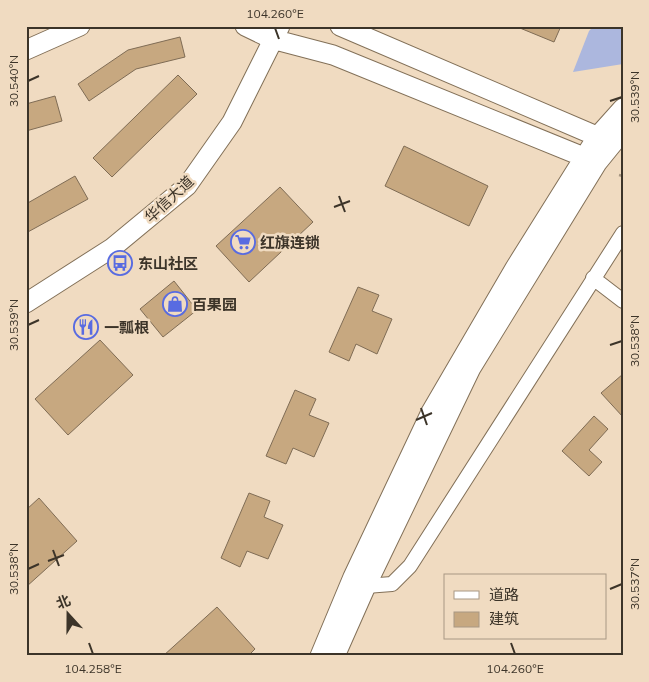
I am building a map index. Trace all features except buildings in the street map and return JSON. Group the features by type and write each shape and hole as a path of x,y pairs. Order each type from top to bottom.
{"street":[{"path":"26,50 80,26"},
{"path":"245,26 276,33 333,54 590,160"},
{"path":"340,26 610,137"},
{"name":"华信大道","path":"26,303 112,248 187,186 232,122 276,33"},
{"path":"320,656 353,577 431,412 515,268 590,160 610,137 623,108"},
{"path":"335,656 366,586 471,368 590,160"},
{"path":"366,586 392,584 410,566 623,233"},
{"path":"593,278 623,301"}],"shaded area":[{"path":"594,26 623,26 623,64 573,72 589,31"}],"place":[{"name":"红旗连锁","path":"243,242"},
{"name":"东山社区","path":"120,263"},
{"name":"百果园","path":"175,304"},
{"name":"一瓢根","path":"86,327"}]}
